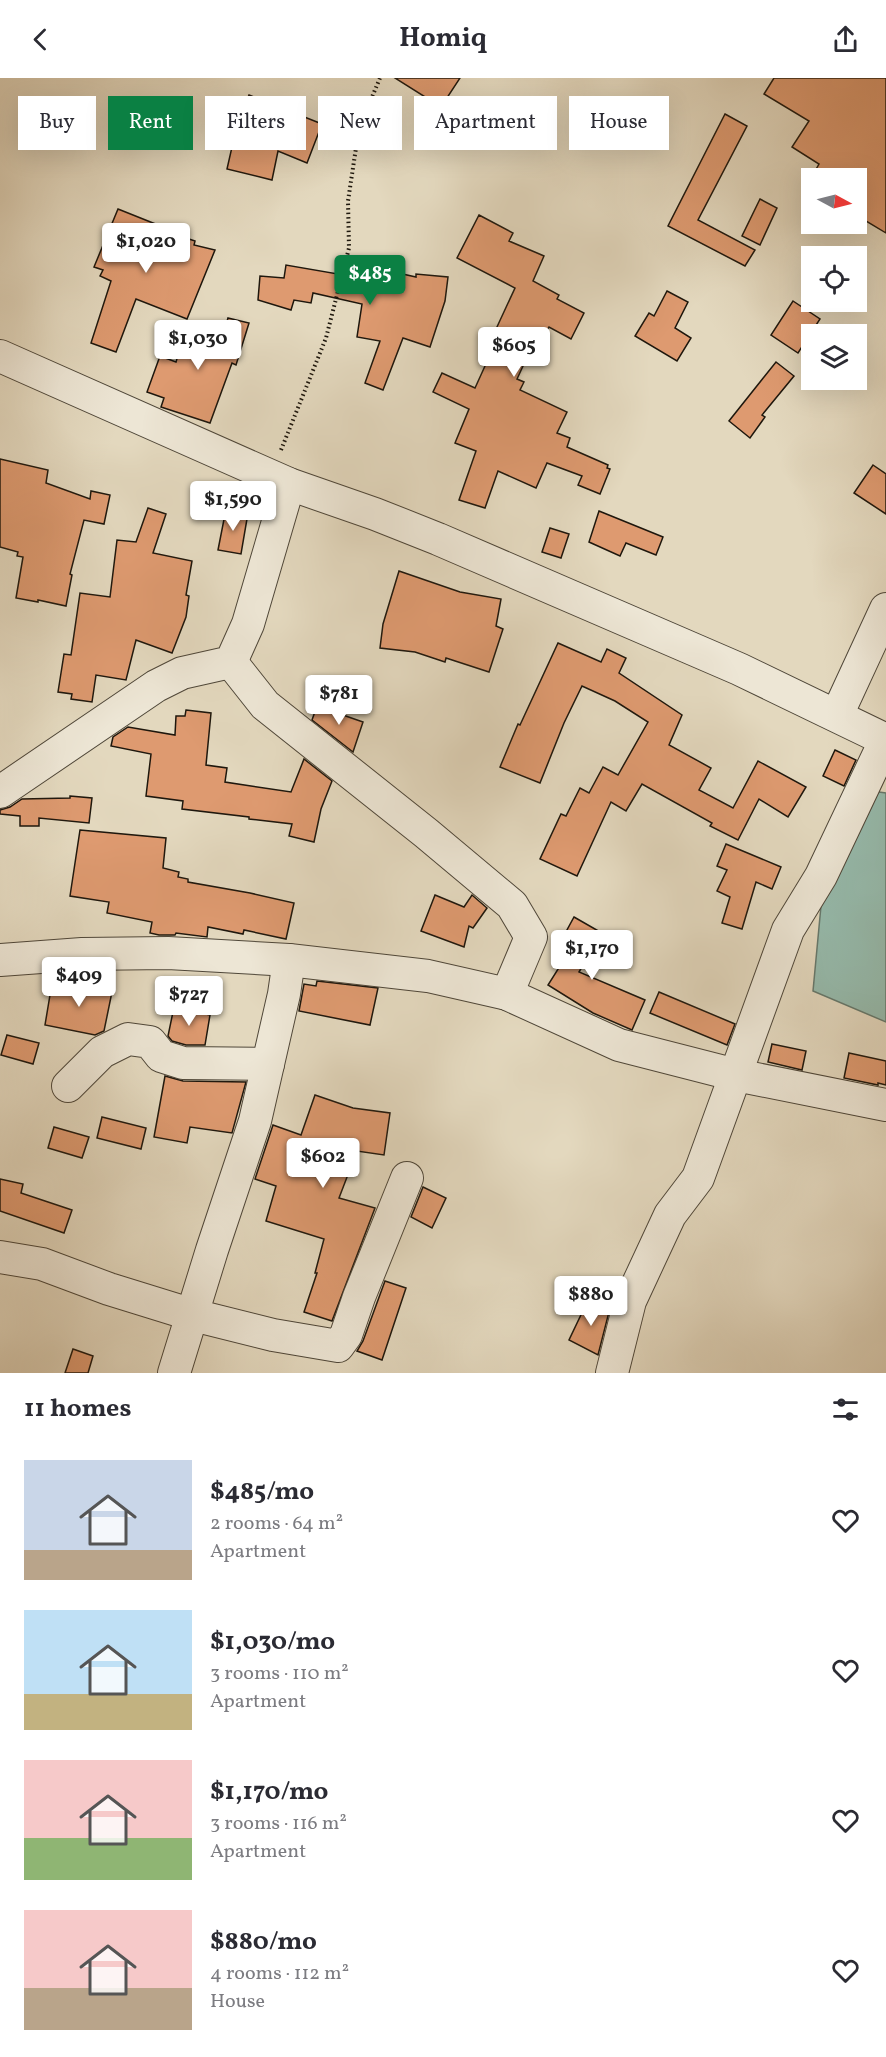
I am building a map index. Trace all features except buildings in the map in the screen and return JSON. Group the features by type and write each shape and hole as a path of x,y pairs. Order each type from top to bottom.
{"street":[{"path":"0,356 280,480 438,539 740,669 886,739 821,876 788,930 698,1178 670,1215 630,1301 612,1373"},
{"path":"231,662 248,624 280,480"},
{"path":"837,715 886,609"},
{"path":"0,792 156,686 182,673 231,662"},
{"path":"231,662 265,705 426,832 512,905 531,937 507,994"},
{"path":"0,960 82,954 168,953 289,960 428,976 507,994 619,1045 736,1075 886,1104"},
{"path":"174,1373 255,1121 289,960"},
{"path":"68,1086 102,1052 128,1039 150,1042 161,1056 183,1063 268,1064"},
{"path":"0,1257 42,1264 109,1289 193,1315 273,1335 338,1346 346,1335 407,1178"}],"path":[{"path":"280,480 326,338 349,248 348,201 359,128 380,78"}],"shaded area":[{"path":"872,791 886,793 886,1022 813,991 821,906"}]}
